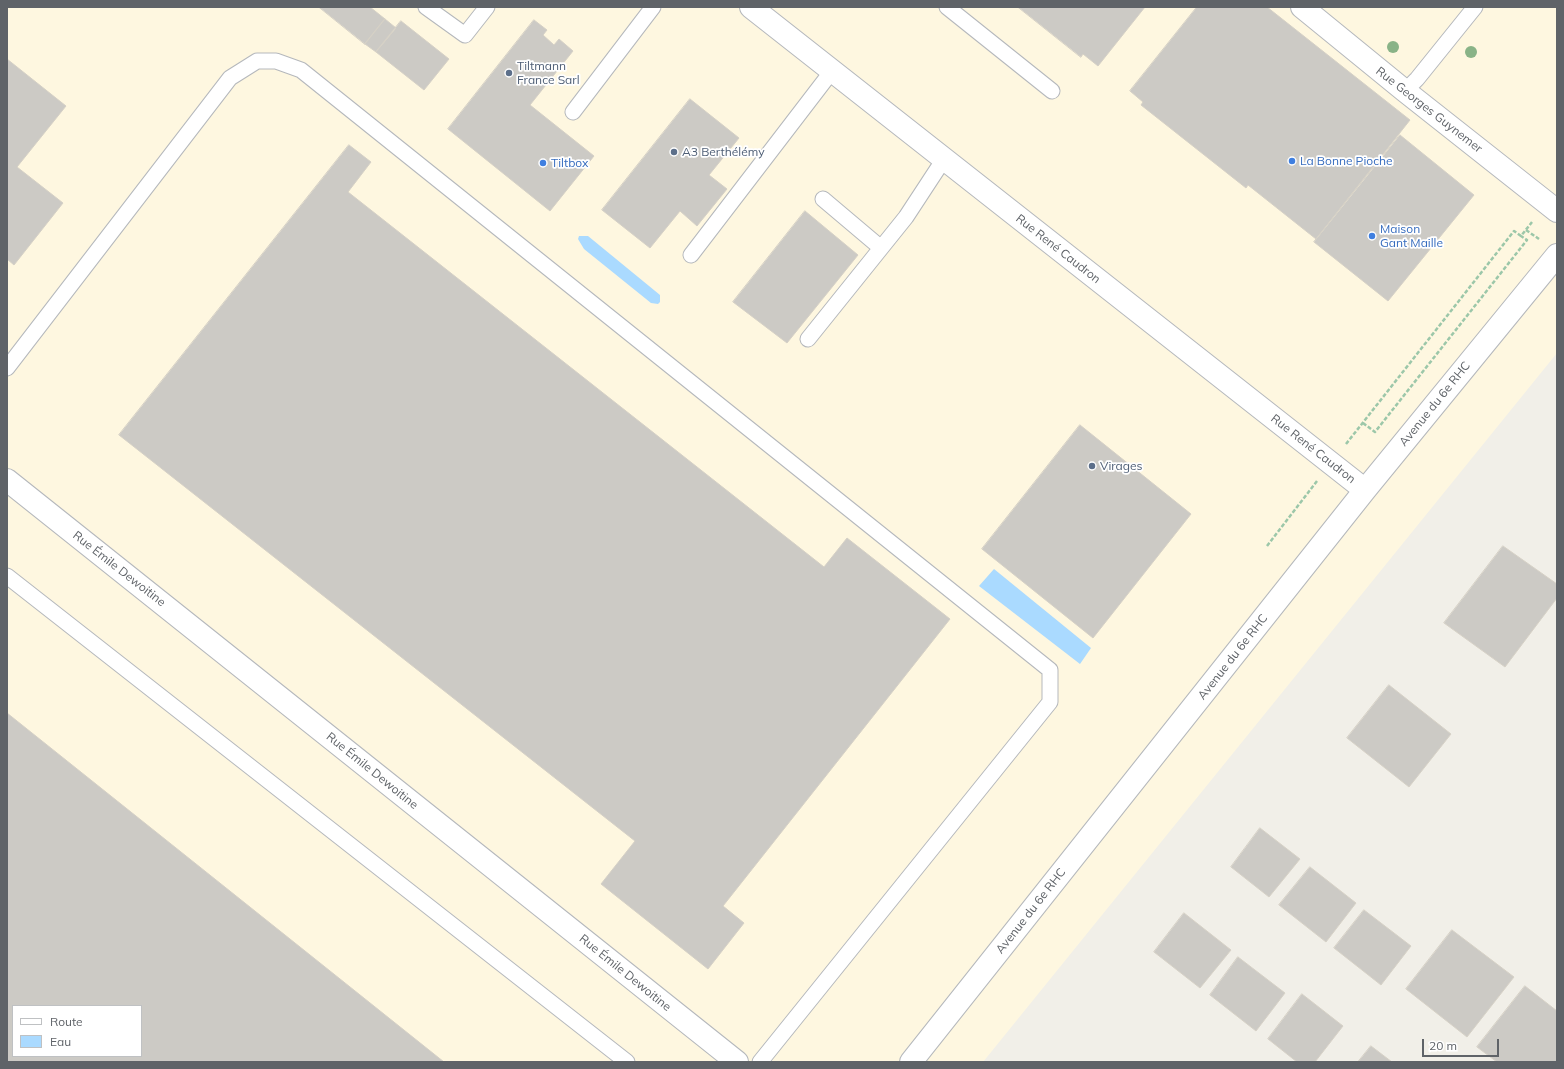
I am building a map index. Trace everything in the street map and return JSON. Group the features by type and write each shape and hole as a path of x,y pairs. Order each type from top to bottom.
{"street":[{"name":"Rue René Caudron","path":"751,7 1365,490"},
{"name":"Rue Georges Guynemer","path":"1302,7 1405,92 1557,211"},
{"name":"Avenue du 6e RHC","path":"911,1062 1365,490 1557,255"},
{"name":"Rue Émile Dewoitine","path":"7,480 737,1062"}],"lane":[{"path":"426,7 465,35 487,7"},
{"path":"573,112 653,7"},
{"path":"947,7 1052,91"},
{"path":"1405,92 1475,7"},
{"path":"7,368 230,78 256,61 276,61 301,70 1050,670 1050,702 760,1062"},
{"path":"691,255 832,71"},
{"path":"808,339 906,217 944,159"},
{"path":"823,199 881,248"},
{"path":"7,576 627,1062"}],"path":[{"path":"1521,236 1526,230"},
{"path":"1267,546 1362,423 1514,231 1527,240 1375,432 1362,423"}],"shaded area":[{"path":"7,7 1557,7 1557,353 983,1062 7,1062"}],"water":[{"path":"579,236 588,236 660,295 660,302 658,304 651,303 584,249 578,239"},
{"path":"994,569 1091,648 1080,664 979,586"}],"building":[{"path":"319,7 370,7 385,19 365,44"},
{"path":"1018,7 1145,7 1098,66 1083,54 1081,57"},
{"path":"1197,7 1267,7 1410,120 1316,239 1248,185 1246,188 1141,105 1143,102 1130,91"},
{"path":"385,19 396,28 376,52 365,44"},
{"path":"534,20 547,30 543,35 554,45 559,39 573,51 530,105 594,156 550,211 448,129"},
{"path":"401,21 449,59 424,90 376,52"},
{"path":"7,59 66,106 17,167 63,203 14,265 7,259"},
{"path":"690,99 739,138 709,175 727,189 697,226 680,211 650,248 602,210"},
{"path":"1400,135 1474,195 1388,301 1314,242"},
{"path":"349,145 371,162 348,192 824,567 847,538 950,619 723,906 744,923 708,969 601,884 635,841 119,435"},
{"path":"805,211 858,255 787,343 733,302"},
{"path":"1080,425 1191,514 1093,638 982,549"},
{"path":"1503,546 1557,584 1557,598 1505,667 1444,623"},
{"path":"1389,685 1451,734 1409,787 1347,738"},
{"path":"7,713 444,1062 7,1062"},
{"path":"1260,828 1300,859 1269,897 1231,867"},
{"path":"1310,867 1356,903 1326,942 1279,905"},
{"path":"1364,910 1411,946 1381,985 1334,948"},
{"path":"1184,913 1231,950 1200,988 1154,952"},
{"path":"1452,930 1514,977 1467,1037 1406,989"},
{"path":"1238,957 1285,993 1256,1031 1210,995"},
{"path":"1525,986 1557,1011 1557,1062 1497,1062 1477,1047"},
{"path":"1302,994 1343,1026 1315,1062 1297,1062 1268,1039"},
{"path":"1371,1046 1392,1062 1358,1062"}],"place":[{"name":"Tiltmann France Sarl","path":"509,73"},
{"name":"A3 Berthélémy","path":"674,152"},
{"name":"La Bonne Pioche","path":"1292,161"},
{"name":"Tiltbox","path":"543,163"},
{"name":"Maison Gant Maille","path":"1372,236"},
{"name":"Virages","path":"1092,466"}]}
